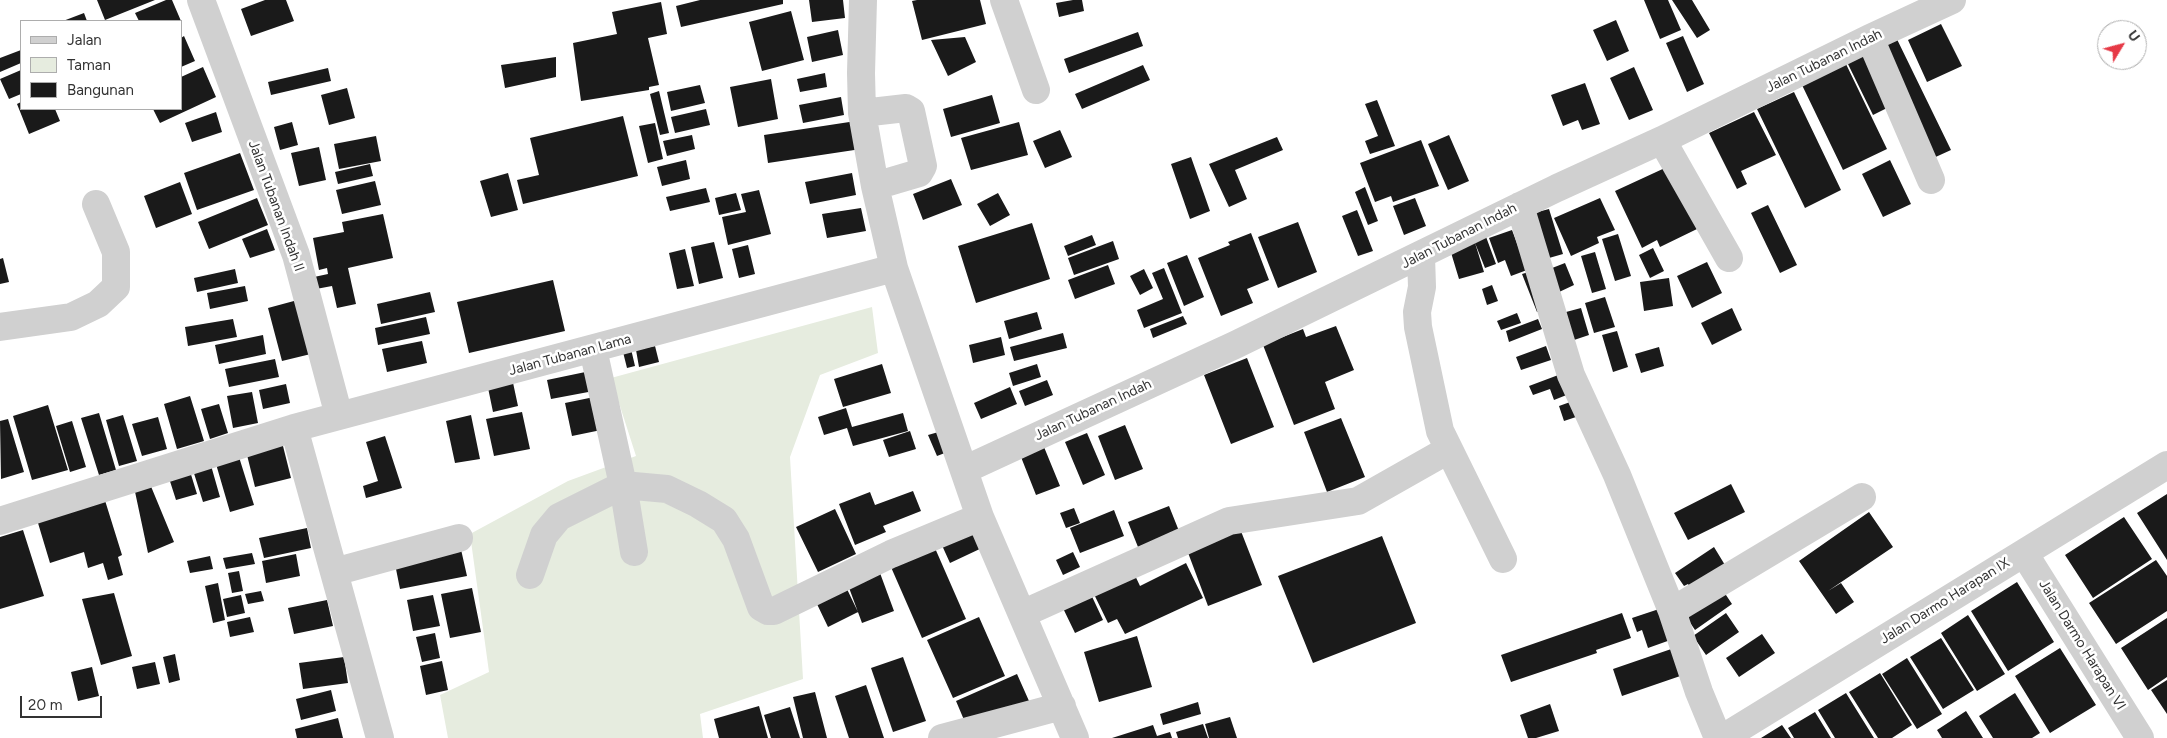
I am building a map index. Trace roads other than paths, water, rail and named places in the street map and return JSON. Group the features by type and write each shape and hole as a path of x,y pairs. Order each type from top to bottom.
{"street":[{"name":"Jalan Tubanan Indah II","path":"201,0 296,254 339,416"},
{"path":"863,0 862,113 875,186 894,268 980,517 1075,738"},
{"path":"1004,0 1036,90"},
{"name":"Jalan Tubanan Indah","path":"964,470 1235,345 1421,256 1520,206 1662,140 1952,0"},
{"path":"1870,38 1931,180"},
{"path":"862,113 906,108 911,111 923,166 919,173 875,186"},
{"path":"1662,140 1729,258"},
{"path":"0,327 71,317 98,304 116,286 116,252 96,204"},
{"path":"1520,206 1571,375 1617,475 1672,610 1699,692 1718,738"},
{"path":"1421,256 1422,287 1417,312 1418,327 1440,431 1503,559"},
{"name":"Jalan Tubanan Lama","path":"294,428 894,268"},
{"path":"593,349 623,485 634,552"},
{"path":"0,521 294,428 380,738"},
{"path":"1022,614 1229,521 1358,501 1448,450"},
{"name":"Jalan Darmo Harapan IX","path":"1723,738 2167,465"},
{"path":"530,575 544,535 559,517 623,485 667,489 698,504 724,520 736,539 761,608 768,611 774,611 891,554 980,517"},
{"path":"1672,610 1862,497"},
{"path":"334,572 459,538"},
{"name":"Jalan Darmo Harapan VI","path":"2024,552 2130,734"},
{"path":"942,738 1062,706"}]}
